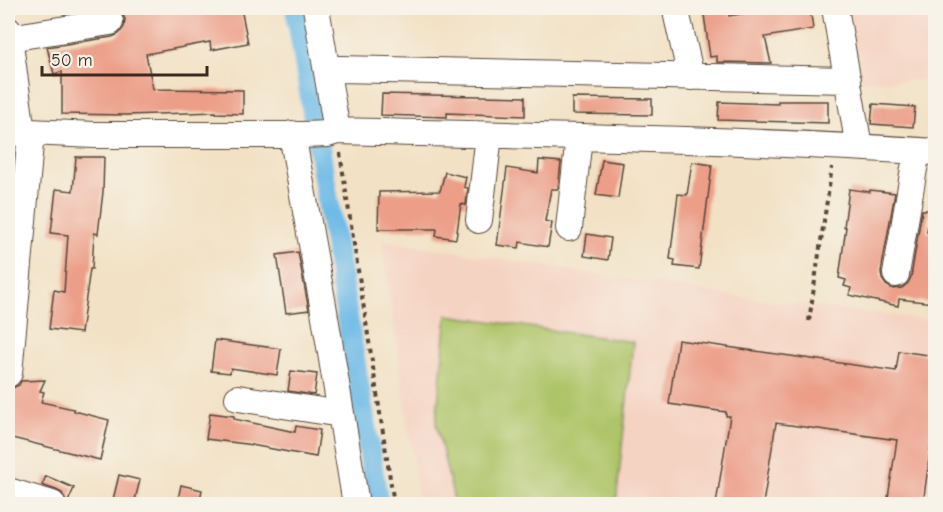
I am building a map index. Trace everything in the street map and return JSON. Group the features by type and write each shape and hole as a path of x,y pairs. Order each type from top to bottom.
{"street":[{"path":"316,8 333,132"},
{"path":"678,8 677,16 691,76"},
{"path":"835,8 848,80 847,146"},
{"path":"8,374 20,132 8,34 110,22"},
{"path":"338,69 848,80"},
{"path":"20,132 94,135 333,132 579,136 847,146 926,152 896,274"},
{"path":"297,134 356,504"},
{"path":"479,220 489,135"},
{"path":"569,228 579,136"},
{"path":"238,398 341,414"},
{"path":"8,491 52,504"}],"path":[{"path":"333,132 394,504"},
{"path":"809,321 847,146"}],"shaded area":[{"path":"843,8 935,8 935,81 855,80"},
{"path":"382,240 741,297 935,321 935,504 419,504"}],"green space":[{"path":"447,315 633,342 616,504 455,504 436,423"}],"building":[{"path":"116,8 241,8 248,43 211,50 210,42 146,54 153,89 243,90 243,114 216,112 127,115 62,114 62,72 54,74 47,47 119,34 124,27 125,19"},
{"path":"703,8 727,8 729,16 778,8 810,8 813,29 765,37 771,63 717,62 717,56 710,57"},
{"path":"382,94 525,97 525,116 447,113 447,117 381,115"},
{"path":"572,98 652,99 652,115 572,114"},
{"path":"778,101 828,101 828,123 718,120 719,102 778,104"},
{"path":"873,104 915,107 913,127 871,124"},
{"path":"76,157 104,157 98,234 94,233 92,269 90,269 81,333 49,329 54,290 64,292 68,235 51,233 56,189 73,191"},
{"path":"539,160 561,162 558,189 551,189 545,221 552,223 548,247 520,242 519,248 497,245 507,168 538,173"},
{"path":"602,160 623,163 618,198 596,195"},
{"path":"692,162 712,165 699,269 674,266 675,260 670,259 678,194 687,195"},
{"path":"445,172 466,177 464,187 468,188 466,205 461,204 456,239 436,236 437,229 378,229 379,192 440,191"},
{"path":"849,189 895,193 881,272 886,285 893,289 902,288 911,277 922,210 929,210 927,232 935,233 934,243 936,244 933,303 899,299 898,306 849,295 851,288 844,286 846,280 839,278"},
{"path":"587,234 611,238 608,260 584,256"},
{"path":"298,252 309,310 286,313 277,255"},
{"path":"215,340 281,349 277,375 231,368 230,373 211,371"},
{"path":"678,340 896,371 899,351 936,356 936,407 923,504 887,504 897,440 776,423 763,504 716,504 730,416 726,416 726,412 669,404"},
{"path":"291,371 317,374 314,395 288,391"},
{"path":"45,380 40,391 44,392 41,402 109,420 100,460 8,437 8,389 19,385 21,381"},
{"path":"210,413 234,416 234,419 295,432 296,426 320,430 316,457 206,439"},
{"path":"119,475 140,480 134,504 112,504"},
{"path":"46,476 74,488 67,504 62,493 42,485"},
{"path":"181,485 202,490 199,504 177,504"}],"waterway":[{"path":"296,8 378,504"}]}
